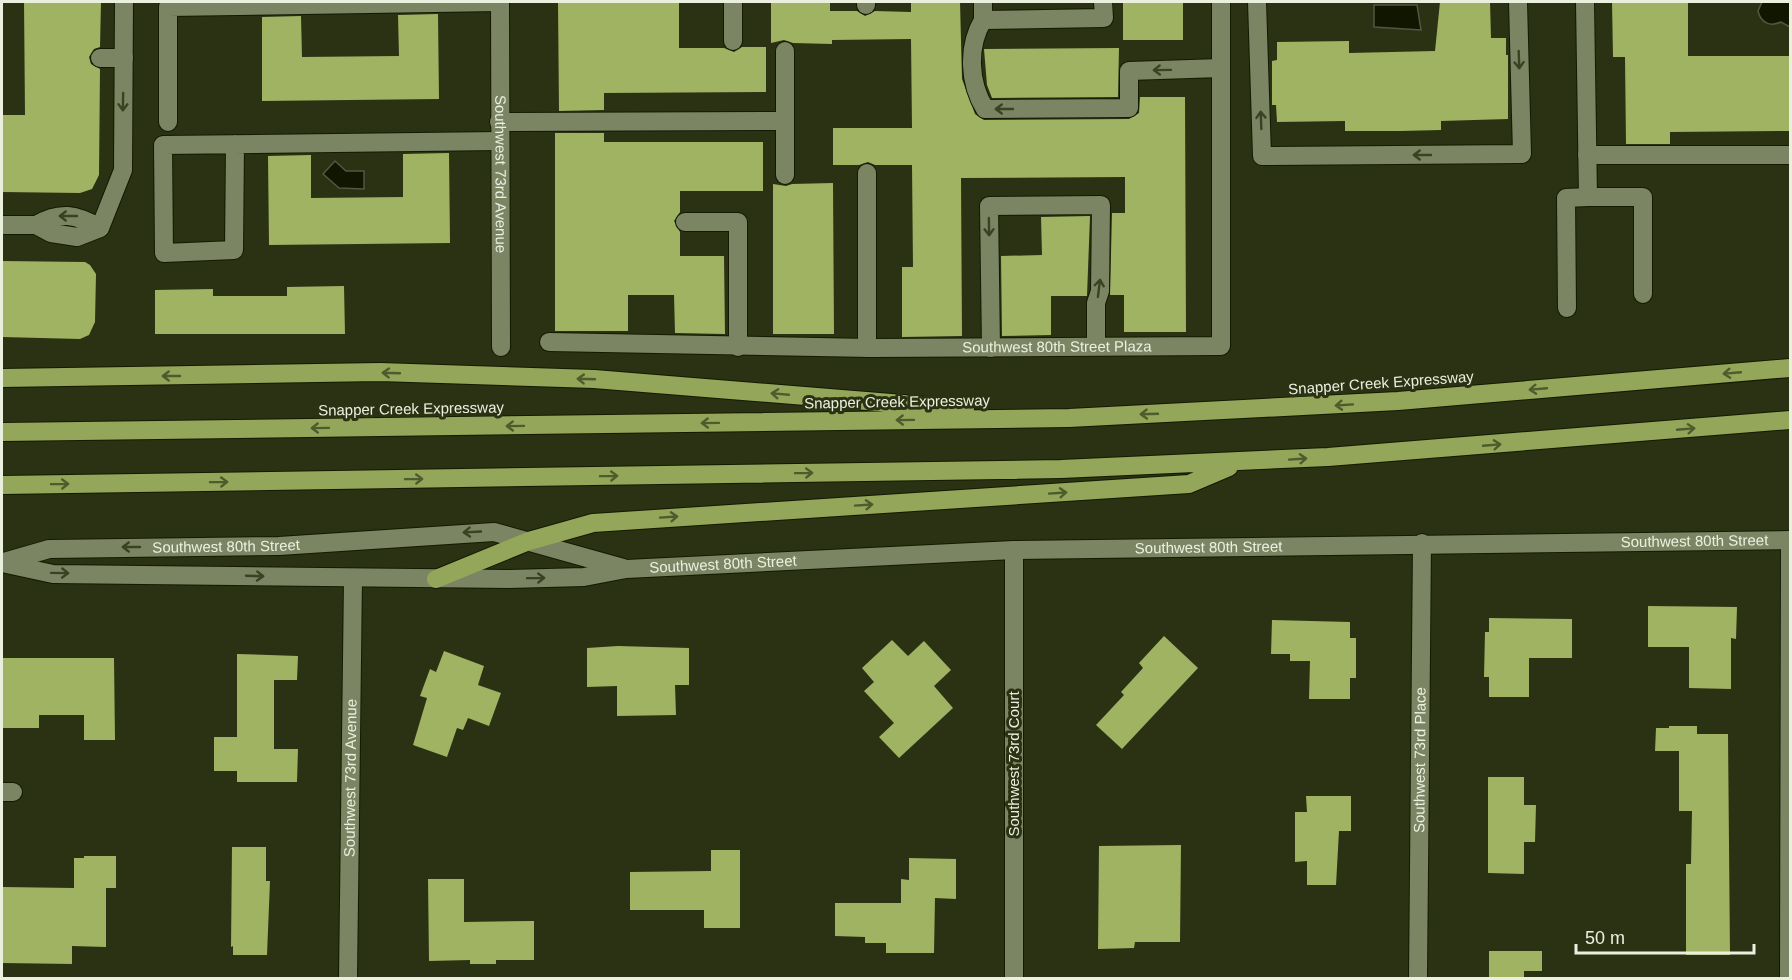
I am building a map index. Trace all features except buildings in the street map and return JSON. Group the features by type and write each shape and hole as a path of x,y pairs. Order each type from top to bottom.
{"highway":[{"name":"Snapper Creek Expressway","path":"2,432 1069,418 1398,401 1791,368"},
{"path":"2,378 380,372 583,378 1069,418"},
{"path":"2,484 935,472 1239,462 1791,420"},
{"path":"436,579 529,541 574,527 611,521 1189,484 1239,462"}],"street":[{"path":"2,225 36,225 50,217 72,214 100,228 123,170 124,2"},
{"path":"168,122 168,7 500,2"},
{"name":"Southwest 73rd Avenue","path":"500,2 501,347"},
{"path":"734,2 734,41"},
{"path":"983,2 983,20 974,39 972,64 978,99 985,109 1129,108 1129,71 1221,68"},
{"path":"983,20 1104,18 1104,2"},
{"name":"Southwest 80th Street Plaza","path":"549,342 867,348 1221,346 1221,2"},
{"path":"1257,2 1262,156 1274,156 1522,154 1518,2"},
{"path":"1585,2 1588,197"},
{"path":"785,51 785,175"},
{"path":"100,58 124,58"},
{"path":"499,122 785,121"},
{"path":"235,144 234,250 164,253 163,145 235,144 499,141"},
{"path":"1587,154 1791,154"},
{"path":"867,173 867,348"},
{"path":"1567,308 1566,198 1643,197 1643,294"},
{"path":"991,348 989,206 1101,205 1100,291 1096,303 1096,346"},
{"path":"685,222 738,222 738,347"},
{"name":"Southwest 80th Street","path":"2,563 49,549 279,546 494,531 626,568"},
{"path":"1789,978 1790,540"},
{"name":"Southwest 80th Street","path":"2,563 52,574 436,579 584,577 626,568 1014,550 1790,540"},
{"name":"Southwest 73rd Place","path":"1418,978 1422,543"},
{"name":"Southwest 73rd Court","path":"1014,550 1014,978"},
{"name":"Southwest 73rd Avenue","path":"348,978 352,579"}],"shaded area":[{"path":"1762,2 1790,2 1790,27 1781,22 1766,23 1758,11"},
{"path":"1374,5 1417,5 1421,30 1374,27"},
{"path":"335,161 346,171 364,171 364,189 339,188 323,174"}]}
